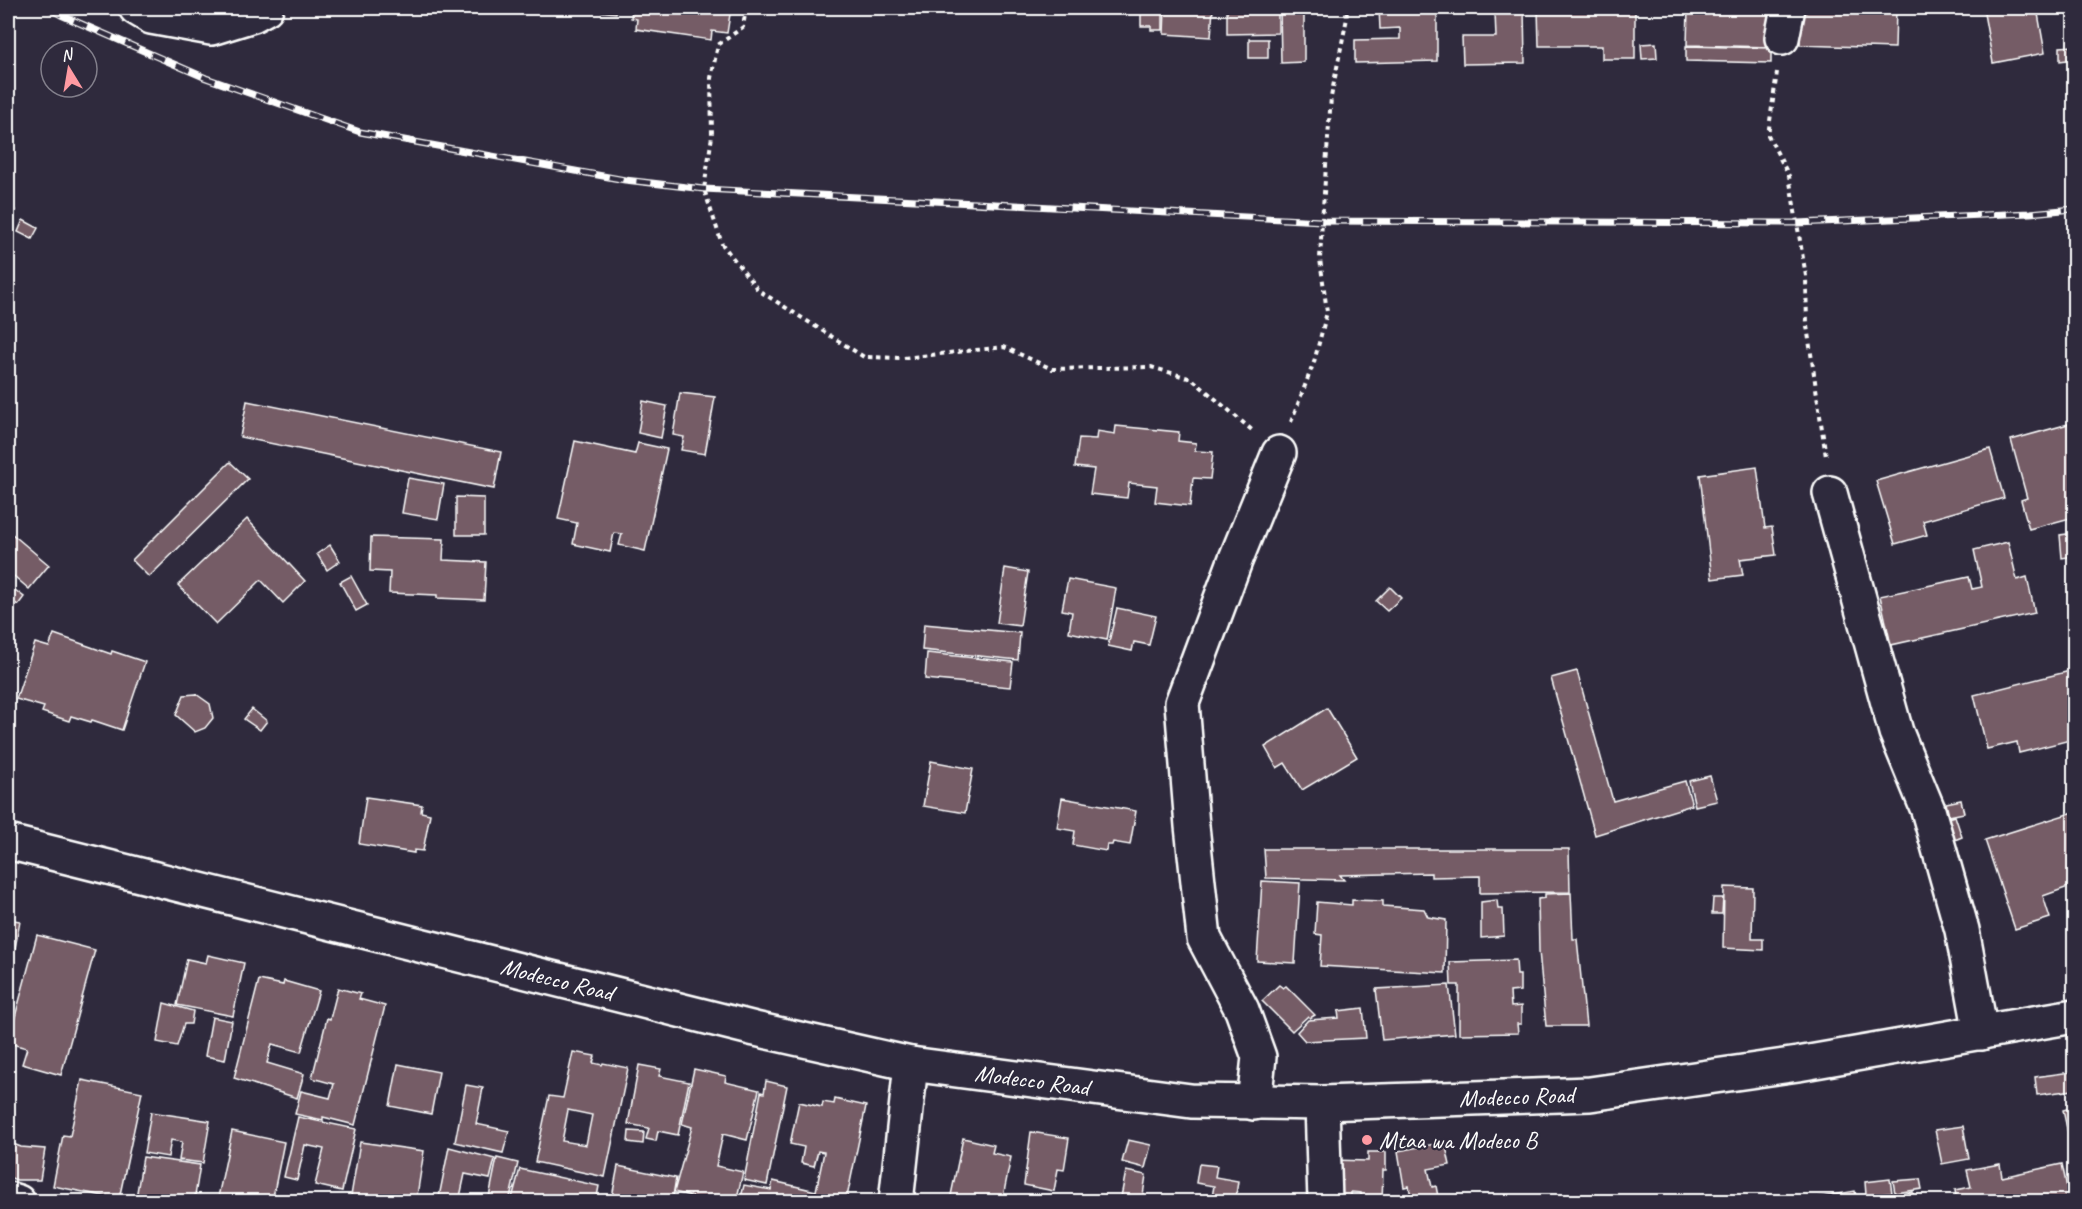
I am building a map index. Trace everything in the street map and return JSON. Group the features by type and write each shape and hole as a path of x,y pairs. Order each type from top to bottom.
{"street":[{"path":"136,8 151,17 211,28 253,15 266,8"},
{"path":"1254,1103 1259,1057 1242,1010 1204,938 1182,703 1235,561 1279,453"},
{"path":"1830,493 1896,732 1928,810 1962,930 1981,1033"},
{"name":"Modecco Road","path":"8,842 755,1029 911,1064 1191,1101 1322,1103 1590,1094 1798,1064 2074,1016"},
{"path":"896,1202 911,1064"},
{"path":"1322,1103 1325,1202"},
{"path":"8,1199 18,1202"}],"path":[{"path":"746,8 743,27 718,45 711,78 712,136 704,189 722,244 758,290 864,357 903,358 1004,347 1052,369 1151,367 1192,378 1279,453 1314,362 1327,312 1320,259 1322,221 1331,97 1347,18 1346,8"},
{"path":"1785,23 1768,135 1789,176 1806,276 1807,326 1830,493"}],"building":[{"path":"568,8 617,8 616,13"},
{"path":"632,8 731,8 727,33 712,31 711,40 636,29 637,19 631,18"},
{"path":"913,8 942,8 940,15"},
{"path":"1141,8 1163,8 1163,30 1151,30 1151,26 1141,26"},
{"path":"1165,8 1213,8 1211,37 1164,34"},
{"path":"1227,8 1278,8 1278,33 1227,34"},
{"path":"1280,8 1304,8 1304,62 1281,63"},
{"path":"1379,8 1437,8 1437,61 1355,63 1355,40 1400,39 1400,28 1380,29"},
{"path":"1467,8 1524,8 1525,63 1463,64 1462,37 1496,37 1495,12 1467,13"},
{"path":"1538,8 1635,8 1635,59 1602,59 1602,46 1539,46"},
{"path":"1688,8 1772,8 1771,47 1687,45"},
{"path":"1801,8 1896,8 1895,48 1800,45"},
{"path":"1983,8 2037,8 2045,53 1993,63"},
{"path":"1249,39 1268,39 1268,58 1249,58"},
{"path":"1656,43 1657,58 1642,59 1641,44"},
{"path":"1686,46 1771,48 1771,63 1686,61"},
{"path":"2074,46 2074,59 2060,61 2060,47"},
{"path":"8,207 15,210 10,219 8,218"},
{"path":"23,220 38,228 32,239 18,232"},
{"path":"680,393 715,397 705,454 681,450 684,437 673,435"},
{"path":"247,401 501,452 494,489 240,437"},
{"path":"643,401 667,406 661,438 638,433"},
{"path":"2072,423 2074,517 2029,529 2021,500 2027,498 2011,440"},
{"path":"1116,426 1179,432 1178,441 1196,443 1195,451 1213,452 1210,479 1193,478 1190,506 1155,502 1157,486 1129,483 1127,498 1090,494 1094,469 1075,467 1079,438 1096,439 1097,431 1115,434"},
{"path":"575,441 635,454 638,443 667,449 645,551 619,545 622,534 614,533 610,552 573,544 577,523 558,519"},
{"path":"1990,449 2004,498 1923,521 1927,535 1895,544 1876,481"},
{"path":"230,462 248,479 149,577 132,560"},
{"path":"1757,467 1765,528 1772,527 1776,555 1740,559 1743,575 1712,579 1700,475"},
{"path":"408,478 444,484 438,519 402,513"},
{"path":"456,497 484,498 484,535 456,535"},
{"path":"247,519 305,581 283,603 261,580 216,624 178,585"},
{"path":"11,533 49,565 29,589 8,571 8,537"},
{"path":"2074,533 2074,556 2062,558 2060,535"},
{"path":"371,537 444,539 443,560 486,562 484,600 389,593 390,572 370,571"},
{"path":"2008,542 2017,580 2027,577 2035,613 1891,645 1880,596 1969,577 1972,589 1982,587 1974,550"},
{"path":"330,545 340,561 327,570 317,554"},
{"path":"1005,568 1028,572 1020,626 997,623"},
{"path":"351,576 367,605 356,611 340,582"},
{"path":"1068,579 1116,588 1107,640 1069,632 1072,612 1062,610"},
{"path":"1390,587 1401,598 1387,611 1376,601"},
{"path":"15,590 24,597 18,605 8,599"},
{"path":"1117,608 1156,616 1149,645 1134,642 1132,651 1108,646"},
{"path":"924,624 1020,633 1018,660 922,650"},
{"path":"54,634 111,654 112,651 145,662 122,730 71,716 69,721 42,712 44,707 16,699 35,643 49,647"},
{"path":"927,653 1013,662 1010,687 925,679"},
{"path":"2074,670 2074,739 2019,753 2017,742 1987,749 1974,695"},
{"path":"1577,671 1613,801 1685,781 1692,805 1595,835 1551,678"},
{"path":"196,694 210,704 213,718 205,728 195,732 176,715 184,695"},
{"path":"1327,708 1357,757 1302,790 1285,763 1277,768 1265,747"},
{"path":"252,709 267,721 260,730 244,719"},
{"path":"931,761 973,769 965,813 923,806"},
{"path":"1710,776 1717,801 1695,806 1689,781"},
{"path":"366,797 422,805 421,812 430,814 423,851 414,850 414,853 359,844"},
{"path":"1062,798 1136,811 1130,845 1113,842 1112,845 1107,845 1106,851 1073,845 1075,831 1057,828"},
{"path":"1961,800 1964,813 1949,816 1946,803"},
{"path":"2074,812 2074,885 2043,896 2050,918 2015,929 1985,840"},
{"path":"1955,816 1962,837 1950,842 1943,819"},
{"path":"1264,849 1569,849 1570,892 1480,893 1480,876 1431,877 1431,873 1340,875 1344,880 1266,878"},
{"path":"1262,881 1300,883 1295,963 1257,961"},
{"path":"1724,887 1753,888 1752,939 1763,939 1763,950 1723,948"},
{"path":"1571,893 1573,939 1577,939 1586,1026 1546,1026 1539,951 1538,899 1545,898 1545,894"},
{"path":"1713,898 1723,898 1722,914 1712,914"},
{"path":"1352,900 1383,901 1383,906 1424,909 1428,917 1446,920 1445,973 1320,966 1322,935 1315,934 1317,902 1352,905"},
{"path":"1497,900 1498,909 1503,909 1504,936 1481,938 1481,902"},
{"path":"8,919 20,921 9,981 8,980"},
{"path":"37,935 95,950 61,1075 22,1064 27,1048 8,1043"},
{"path":"208,955 244,963 233,1016 177,1005 187,959 206,963"},
{"path":"1516,960 1517,975 1520,975 1520,991 1510,992 1511,1007 1521,1006 1521,1024 1517,1024 1518,1033 1459,1034 1459,985 1451,985 1450,962"},
{"path":"259,980 283,985 284,981 319,991 301,1052 272,1044 267,1063 304,1074 297,1098 234,1078"},
{"path":"8,983 15,984 13,997 8,996"},
{"path":"1279,985 1283,988 1286,986 1315,1015 1310,1018 1308,1016 1292,1031 1262,1001"},
{"path":"1449,985 1455,1034 1382,1040 1376,989"},
{"path":"338,988 361,994 359,999 385,1006 355,1125 323,1117 323,1120 295,1114 301,1091 330,1098 334,1084 312,1078 327,1018 330,1019"},
{"path":"164,1003 193,1011 191,1024 184,1024 177,1046 157,1042"},
{"path":"1363,1008 1366,1038 1305,1041 1297,1032 1308,1020 1339,1018 1338,1011"},
{"path":"212,1017 232,1021 225,1060 205,1056"},
{"path":"573,1052 595,1056 593,1063 628,1068 605,1177 535,1162 549,1096 563,1098","holes":["568,1110 592,1115 586,1145 562,1141"]},
{"path":"398,1064 439,1072 431,1114 390,1106"},
{"path":"639,1065 661,1069 659,1076 689,1082 678,1135 658,1131 656,1141 646,1139 649,1128 628,1124"},
{"path":"694,1069 726,1076 725,1082 759,1090 747,1140 723,1134 716,1166 743,1172 736,1202 714,1202 674,1192 692,1127 682,1124"},
{"path":"2071,1072 2073,1090 2037,1095 2035,1077"},
{"path":"82,1080 142,1092 119,1199 53,1186 63,1135 70,1136"},
{"path":"766,1081 787,1086 767,1185 744,1180 761,1092 764,1093"},
{"path":"466,1085 483,1088 476,1124 509,1131 503,1153 455,1142"},
{"path":"835,1099 866,1106 846,1202 740,1202 744,1185 771,1190 773,1181 816,1191 824,1152 818,1151 814,1166 801,1163 804,1147 790,1144 799,1102 822,1107 823,1102 834,1104"},
{"path":"2074,1107 2074,1146 2071,1147 2063,1110"},
{"path":"151,1112 210,1121 203,1163 179,1160 182,1142 171,1140 168,1157 144,1153"},
{"path":"298,1117 356,1129 342,1191 315,1185 324,1149 305,1145 297,1180 284,1177"},
{"path":"1963,1126 1969,1159 1942,1164 1935,1130"},
{"path":"232,1131 284,1142 272,1202 217,1202"},
{"path":"629,1131 644,1132 643,1144 628,1142"},
{"path":"1031,1132 1069,1138 1064,1170 1058,1169 1054,1191 1024,1185"},
{"path":"963,1138 994,1145 992,1153 1011,1157 1002,1202 950,1200"},
{"path":"1128,1140 1151,1145 1145,1168 1122,1162"},
{"path":"8,1142 21,1147 45,1149 40,1180 17,1180 8,1177"},
{"path":"360,1142 424,1151 416,1202 350,1202"},
{"path":"1445,1142 1450,1165 1428,1169 1432,1187 1436,1186 1439,1202 1412,1202 1409,1186 1404,1187 1398,1151"},
{"path":"449,1147 495,1159 490,1179 465,1174 460,1197 484,1202 438,1202"},
{"path":"1368,1152 1386,1152 1382,1202 1361,1202 1361,1193 1351,1192 1351,1202 1330,1202 1332,1160 1368,1161"},
{"path":"143,1157 200,1165 194,1202 158,1202 136,1198"},
{"path":"497,1158 518,1163 509,1202 488,1202"},
{"path":"1199,1164 1217,1166 1215,1177 1238,1181 1235,1202 1211,1202 1214,1186 1196,1183"},
{"path":"2000,1164 2002,1177 2062,1164 2070,1202 1957,1202 1955,1190 1971,1187 1967,1170"},
{"path":"618,1166 676,1178 672,1202 611,1202"},
{"path":"520,1169 599,1186 596,1202 559,1202 536,1197 535,1202 511,1202"},
{"path":"1126,1171 1146,1175 1142,1201 1121,1197"},
{"path":"1890,1179 1892,1193 1866,1195 1865,1182"},
{"path":"1920,1179 1922,1189 1895,1193 1893,1181"},
{"path":"1855,1191 1857,1202 1800,1201"},
{"path":"1913,1192 1915,1202 1865,1202"},
{"path":"1280,1197 1303,1197 1302,1202 1279,1202"}],"railway":[{"path":"49,8 206,78 360,132 625,180 704,189 1322,221 1797,223 2074,209"}],"place":[{"name":"Mtaa wa Modeco B","path":"1367,1140"}]}
